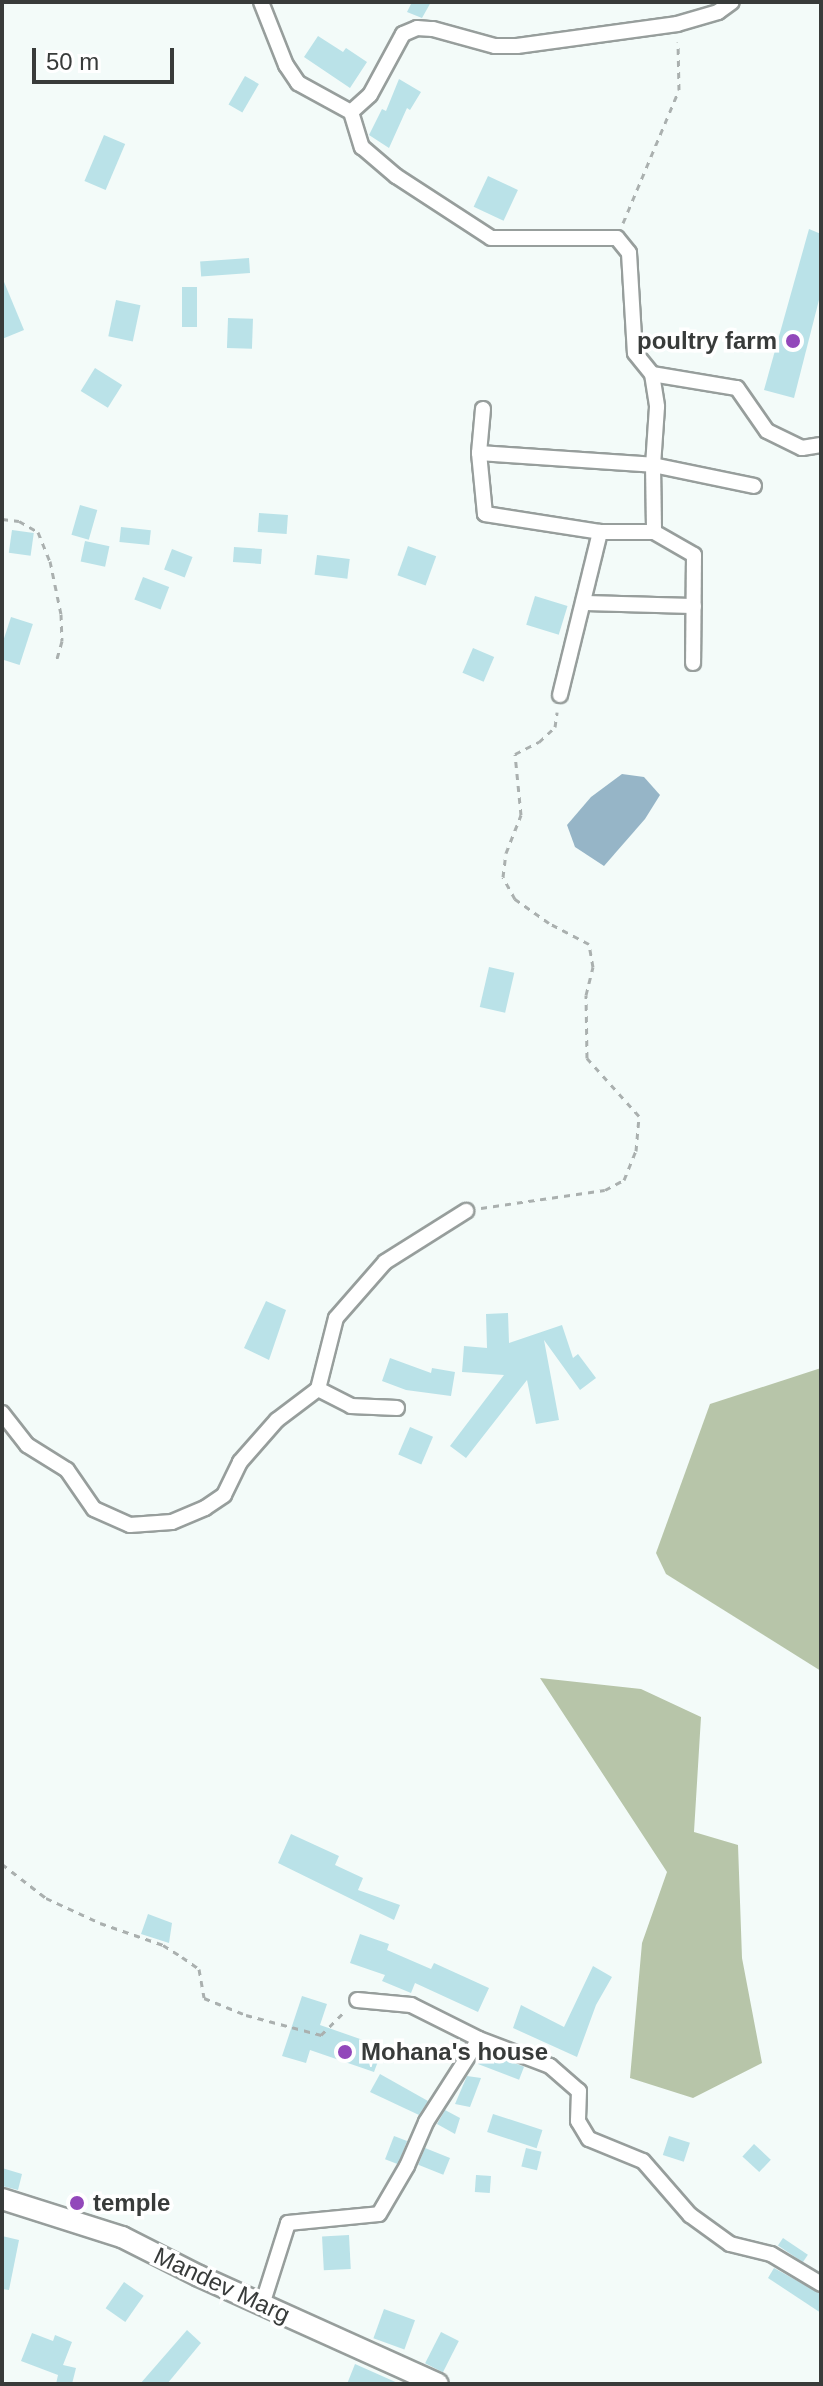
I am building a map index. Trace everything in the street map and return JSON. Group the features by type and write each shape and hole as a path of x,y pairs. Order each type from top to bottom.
{"main road":[{"name":"Mandev Marg","path":"2,2199 122,2237 262,2305 438,2384"}],"street":[{"path":"261,2 286,65 298,83 351,112 362,147 396,176 491,238 617,238 629,253 635,353 652,374 657,407 653,465 654,532"},
{"path":"351,112 370,95 403,34 417,28 433,29 495,46 517,46 677,24 718,12 732,2"},
{"path":"652,374 737,388 767,431 802,448 821,445"},
{"path":"483,409 479,453 485,514 600,532 654,532 694,555 693,663"},
{"path":"479,453 653,465 754,486"},
{"path":"560,695 600,532"},
{"path":"584,603 694,606"},
{"path":"2,1413 27,1445 67,1470 94,1509 130,1525 172,1522 205,1508 224,1495 240,1462 277,1420 318,1389 336,1318 385,1262 466,1211"},
{"path":"318,1389 351,1406 397,1408"},
{"path":"357,2000 411,2005 479,2039 550,2066 579,2091 578,2121 589,2139 643,2161 690,2215 730,2244 771,2254 821,2284"},
{"path":"262,2305 288,2223 379,2214 407,2166 426,2122 479,2039"}],"path":[{"path":"617,238 679,90 677,24"},
{"path":"2,519 19,521 38,532 50,561 61,614 62,641 56,662"},
{"path":"466,1211 605,1190 624,1180 636,1151 639,1116 587,1058 586,995 593,967 589,944 549,923 515,899 503,877 506,853 521,815 515,754 539,742 555,727 560,695"},
{"path":"2,1864 46,1898 100,1923 163,1945 199,1969 204,1998 246,2015 321,2035 357,2000"}],"green space":[{"path":"821,1368 821,1671 666,1574 656,1553 710,1404"},
{"path":"540,1678 641,1689 701,1717 694,1832 738,1845 742,1958 762,2063 693,2098 630,2078 642,1943 667,1872"}],"water":[{"path":"622,774 644,777 660,795 645,819 604,866 575,847 567,825 591,797"}],"building":[{"path":"412,2 431,2 422,18 407,12"},
{"path":"318,36 343,52 346,48 367,62 350,88 304,57"},
{"path":"245,76 259,84 242,113 228,105"},
{"path":"399,79 421,92 410,110 407,108 389,148 369,135 382,109 386,111"},
{"path":"104,135 125,144 106,190 84,181"},
{"path":"488,176 518,190 504,221 474,207"},
{"name":"poultry farm","path":"809,229 821,234 821,292 794,398 764,390"},
{"path":"249,258 250,273 201,276 200,261"},
{"path":"2,277 24,330 2,339"},
{"path":"182,287 197,287 197,327 182,327"},
{"path":"116,300 140,305 133,341 108,336"},
{"path":"228,318 253,319 252,349 227,348"},
{"path":"95,368 122,385 108,408 81,391"},
{"path":"80,505 97,510 89,540 71,535"},
{"path":"259,513 288,515 287,534 258,532"},
{"path":"121,527 151,530 149,545 119,542"},
{"path":"12,530 34,533 31,556 9,553"},
{"path":"85,541 109,546 105,567 81,562"},
{"path":"408,546 436,556 426,585 397,575"},
{"path":"234,547 262,549 261,564 233,562"},
{"path":"172,549 193,557 185,577 164,570"},
{"path":"317,555 350,559 347,579 315,575"},
{"path":"143,577 169,587 161,609 134,599"},
{"path":"535,596 568,606 559,635 526,625"},
{"path":"11,617 33,624 20,665 2,659 2,645"},
{"path":"473,648 494,657 484,682 462,673"},
{"path":"489,967 514,973 505,1013 480,1007"},
{"path":"266,1301 286,1310 269,1360 244,1348"},
{"path":"508,1313 509,1343 562,1325 573,1358 578,1354 596,1378 580,1390 544,1340 559,1420 536,1424 527,1380 466,1458 450,1446 504,1375 462,1372 464,1346 487,1348 486,1314"},
{"path":"390,1358 431,1373 432,1368 455,1372 451,1396 406,1390 382,1381"},
{"path":"410,1427 433,1437 421,1464 398,1455"},
{"path":"291,1834 339,1856 335,1865 363,1878 358,1890 400,1905 394,1920 278,1863"},
{"path":"148,1914 172,1923 169,1943 141,1934"},
{"path":"360,1934 389,1944 387,1950 431,1969 434,1963 489,1988 478,2012 415,1983 411,1993 382,1981 385,1975 350,1963"},
{"path":"593,1966 612,1977 596,2005 577,2057 513,2028 521,2005 564,2027"},
{"path":"302,1996 327,2004 320,2025 363,2040 360,2049 380,2056 374,2072 310,2050 306,2063 282,2056"},
{"path":"483,2051 524,2067 519,2080 478,2064"},
{"path":"380,2074 428,2101 419,2115 370,2092"},
{"path":"467,2076 481,2078 470,2107 455,2104"},
{"path":"445,2110 460,2118 455,2134 437,2124"},
{"path":"493,2114 542,2130 537,2148 487,2132"},
{"path":"394,2136 407,2141 398,2164 385,2159"},
{"path":"669,2136 690,2143 684,2162 663,2155"},
{"path":"754,2144 771,2160 759,2172 742,2156"},
{"path":"425,2148 450,2158 443,2175 418,2165"},
{"path":"526,2148 542,2152 537,2170 521,2166"},
{"path":"2,2168 22,2174 18,2190 2,2186"},
{"path":"476,2175 491,2176 490,2193 475,2192"},
{"path":"349,2235 351,2269 324,2270 322,2236"},
{"path":"2,2236 19,2240 9,2290 2,2289"},
{"path":"783,2238 808,2255 803,2262 778,2245"},
{"path":"774,2268 821,2294 821,2313 768,2278"},
{"path":"124,2282 144,2296 125,2322 106,2308"},
{"path":"384,2309 415,2320 404,2349 373,2338"},
{"path":"187,2330 201,2343 167,2384 140,2384"},
{"path":"441,2332 459,2341 443,2372 425,2363"},
{"path":"32,2333 53,2341 55,2335 72,2342 63,2365 76,2368 72,2384 56,2384 58,2375 21,2361"},
{"path":"355,2364 400,2384 347,2384"}],"place":[{"name":"poultry farm","path":"793,341"},
{"name":"Mohana's house","path":"345,2052"},
{"name":"temple","path":"77,2203"}]}
